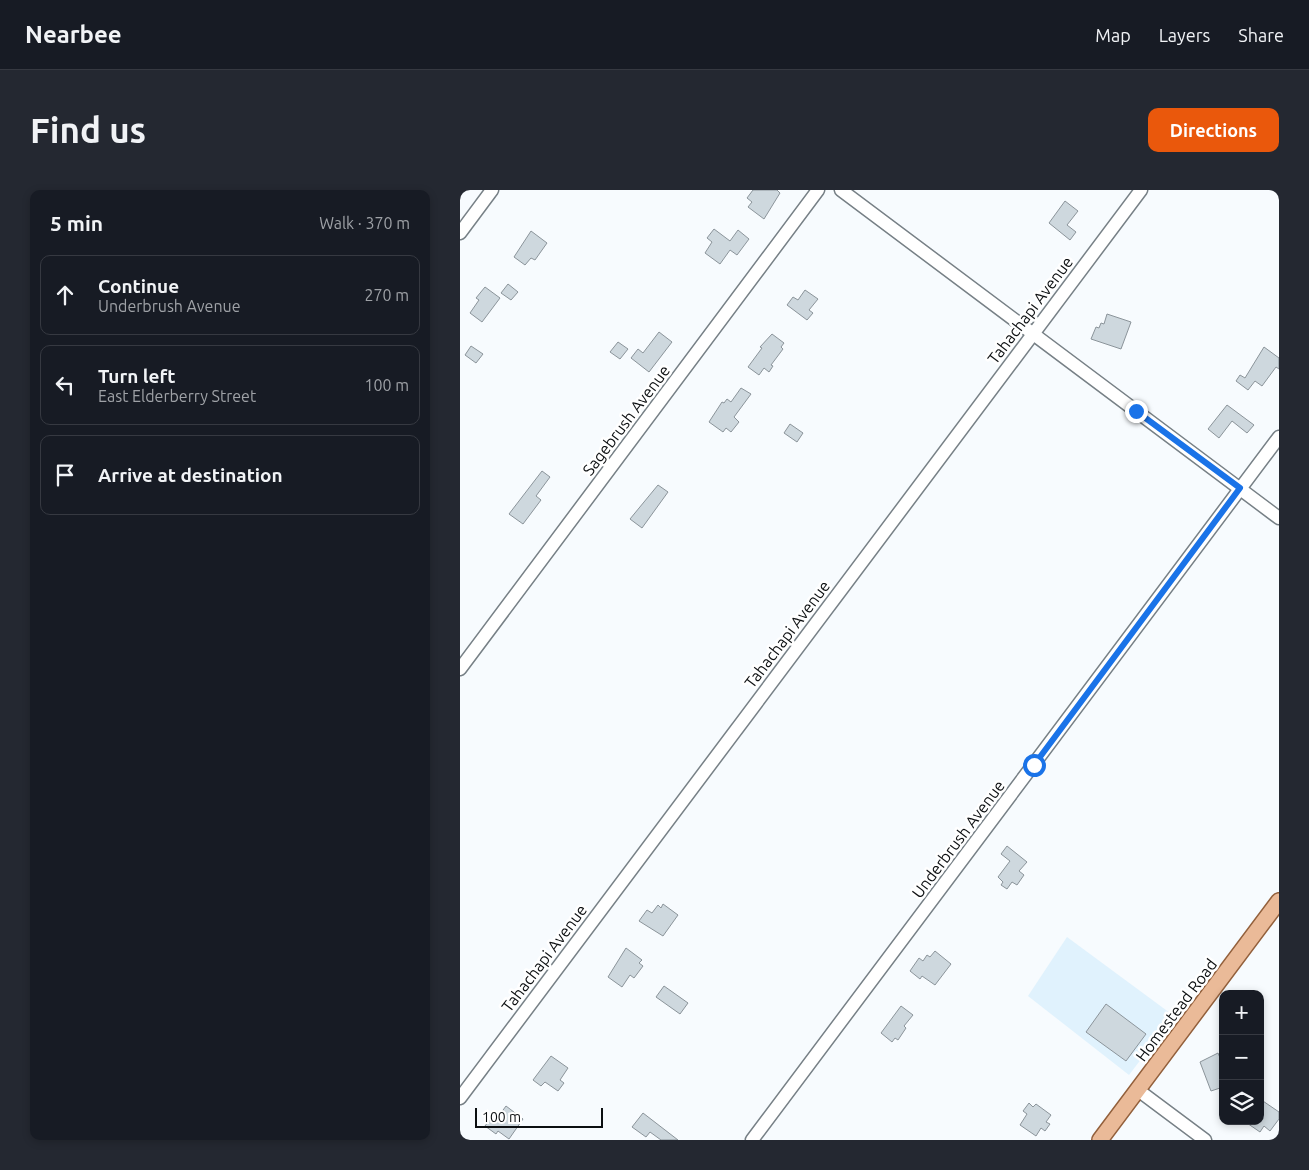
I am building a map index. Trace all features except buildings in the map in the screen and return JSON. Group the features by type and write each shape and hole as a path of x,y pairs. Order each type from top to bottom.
{"main road":[{"name":"Homestead Road","path":"1100,1140 1279,902"}],"street":[{"path":"460,233 492,190"},
{"name":"Sagebrush Avenue","path":"460,669 818,190"},
{"path":"841,190 1279,518"},
{"name":"Tahachapi Avenue","path":"460,1098 1141,190"},
{"name":"Underbrush Avenue","path":"752,1140 1279,437"},
{"path":"1138,1090 1205,1140"}],"shaded area":[{"path":"1067,937 1174,1016 1129,1075 1028,996"}],"route":[{"path":"1034,765 1240,488 1136,411"}]}
